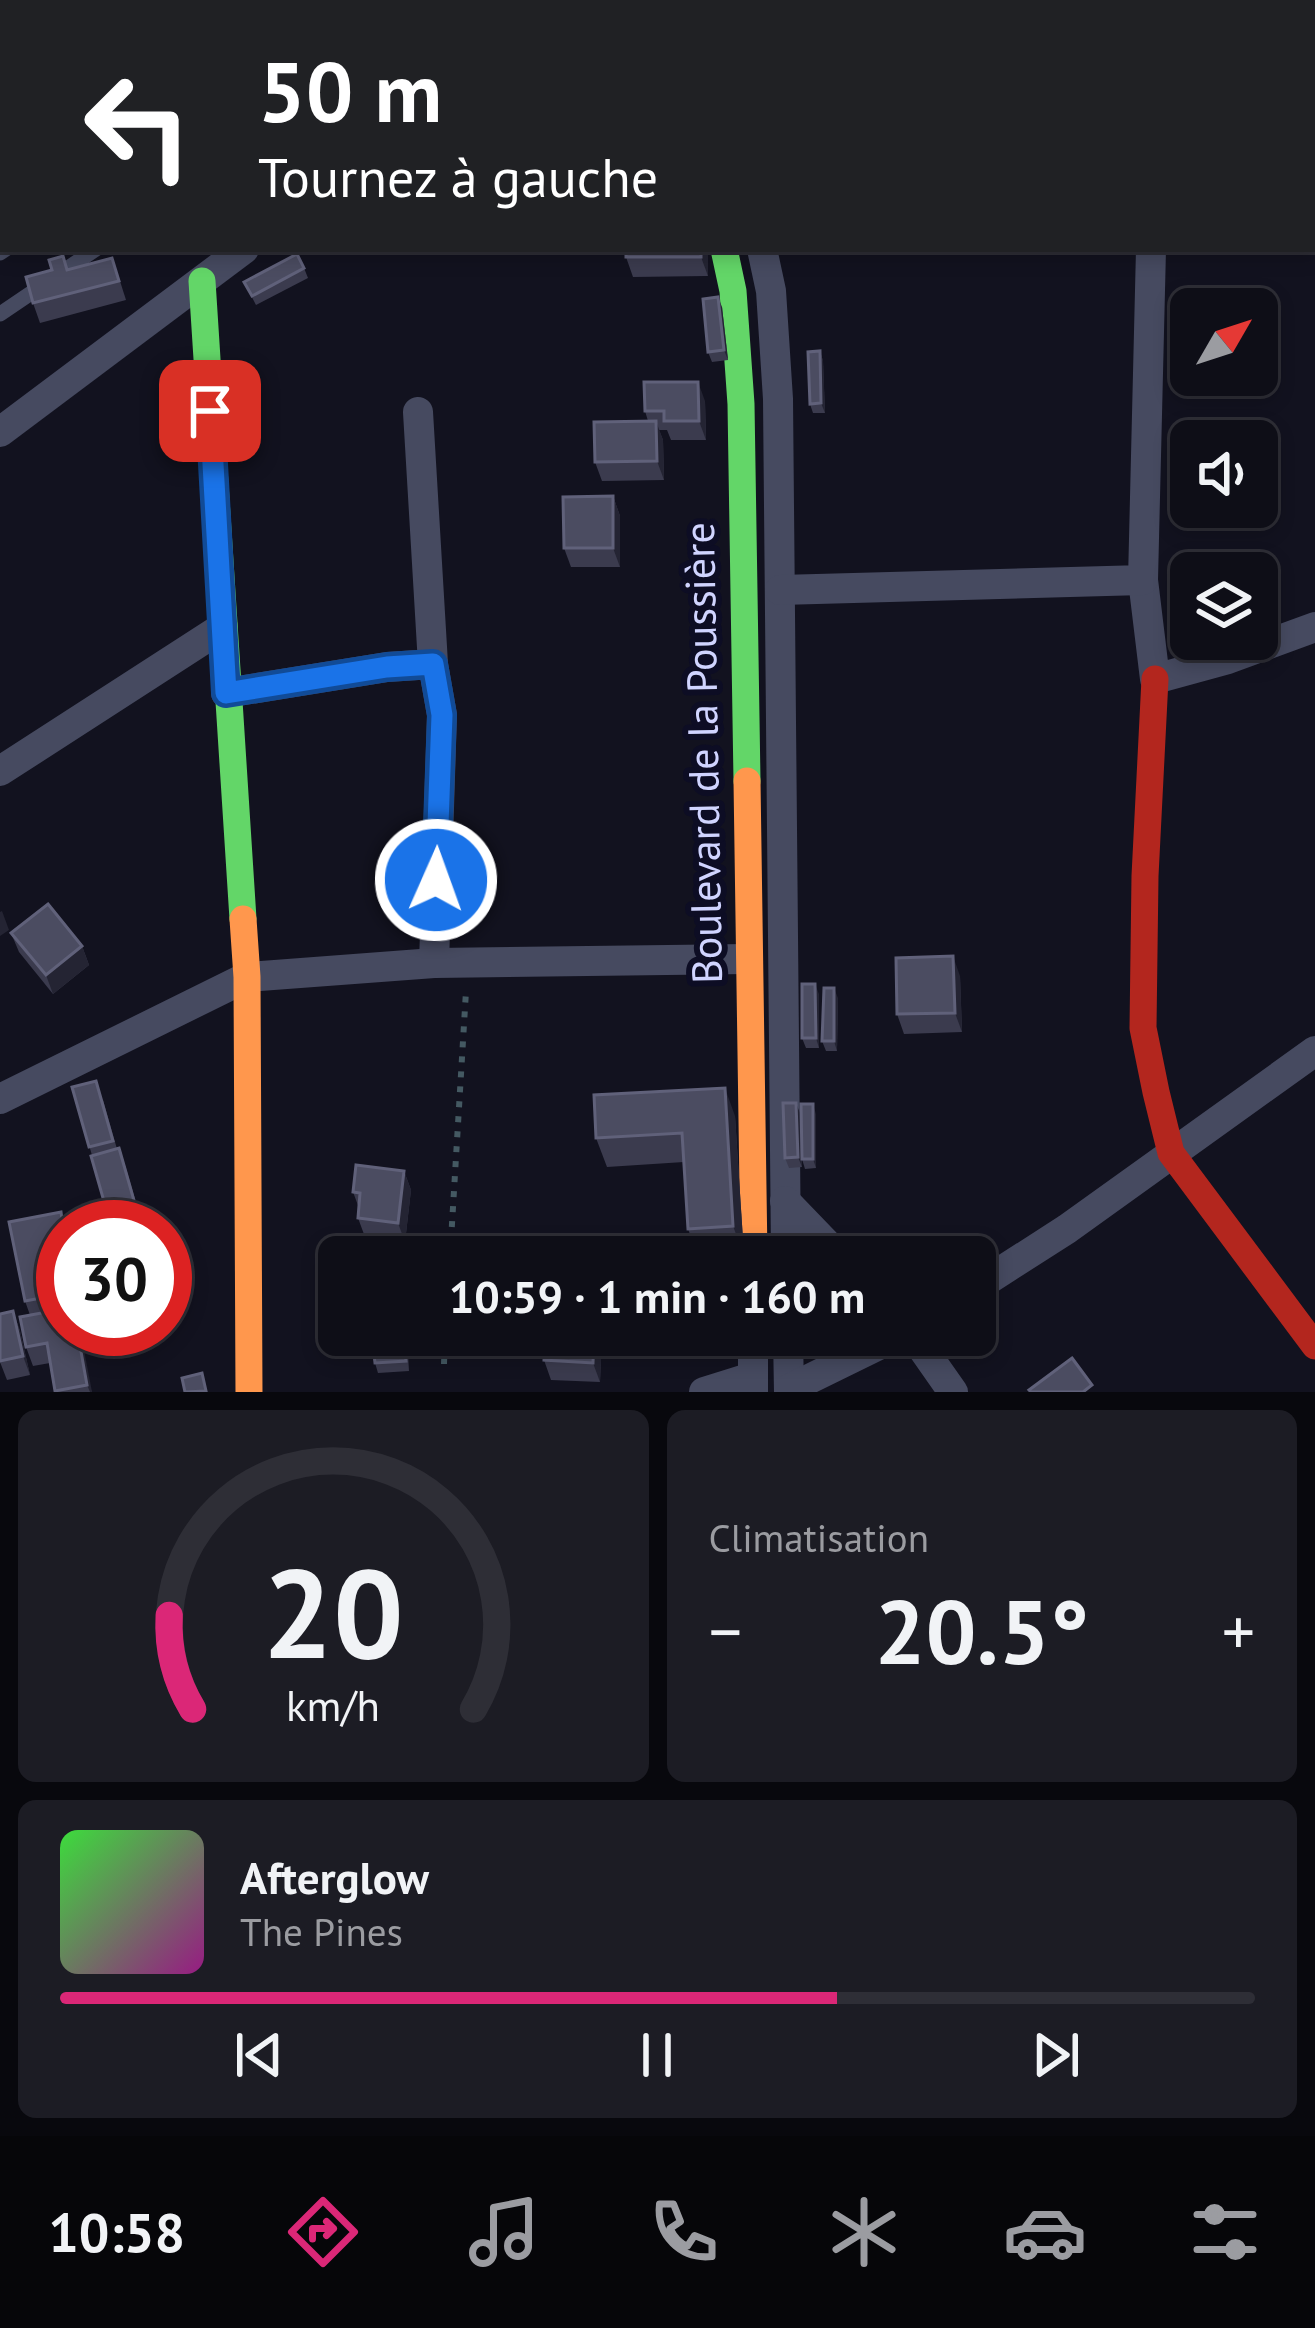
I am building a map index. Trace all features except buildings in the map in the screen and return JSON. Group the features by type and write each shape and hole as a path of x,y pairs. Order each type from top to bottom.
{"street":[{"path":"0,432 240,252"},
{"name":"Boulevard de la Poussière","path":"725,252 733,291 741,404 754,1236"},
{"name":"Boulevard de la Poussière","path":"763,252 771,291 778,399 786,1236"},
{"path":"1151,252 1143,580 1155,679 1143,1028 1171,1154 1315,1346"},
{"path":"202,281 247,977 249,1392"},
{"path":"418,412 433,664 442,715 434,962"},
{"path":"780,590 1143,580"},
{"path":"0,771 223,627"},
{"path":"1155,679 1315,627"},
{"path":"226,693 433,664"},
{"path":"0,1099 247,977 434,962 747,959"},
{"path":"996,1275 1315,1051"},
{"path":"785,1201 819,1236"},
{"path":"788,1356 789,1391 858,1356"},
{"path":"928,1356 953,1392"},
{"path":"704,1392 753,1384"}],"lane":[{"path":"0,314 92,252"}],"path":[{"path":"451,1236 467,962"},
{"path":"444,1364 445,1356"}],"traffic: fast":[{"path":"725,252 733,291 741,404 747,781"},
{"path":"202,281 243,919"}],"traffic: slow":[{"path":"747,781 754,1236"},
{"path":"243,919 249,1392"}],"traffic: jam":[{"path":"1155,679 1143,1028 1156,1092 1171,1153 1315,1346"}],"route":[{"path":"210,411 226,693 433,664 442,715 436,880"}]}
